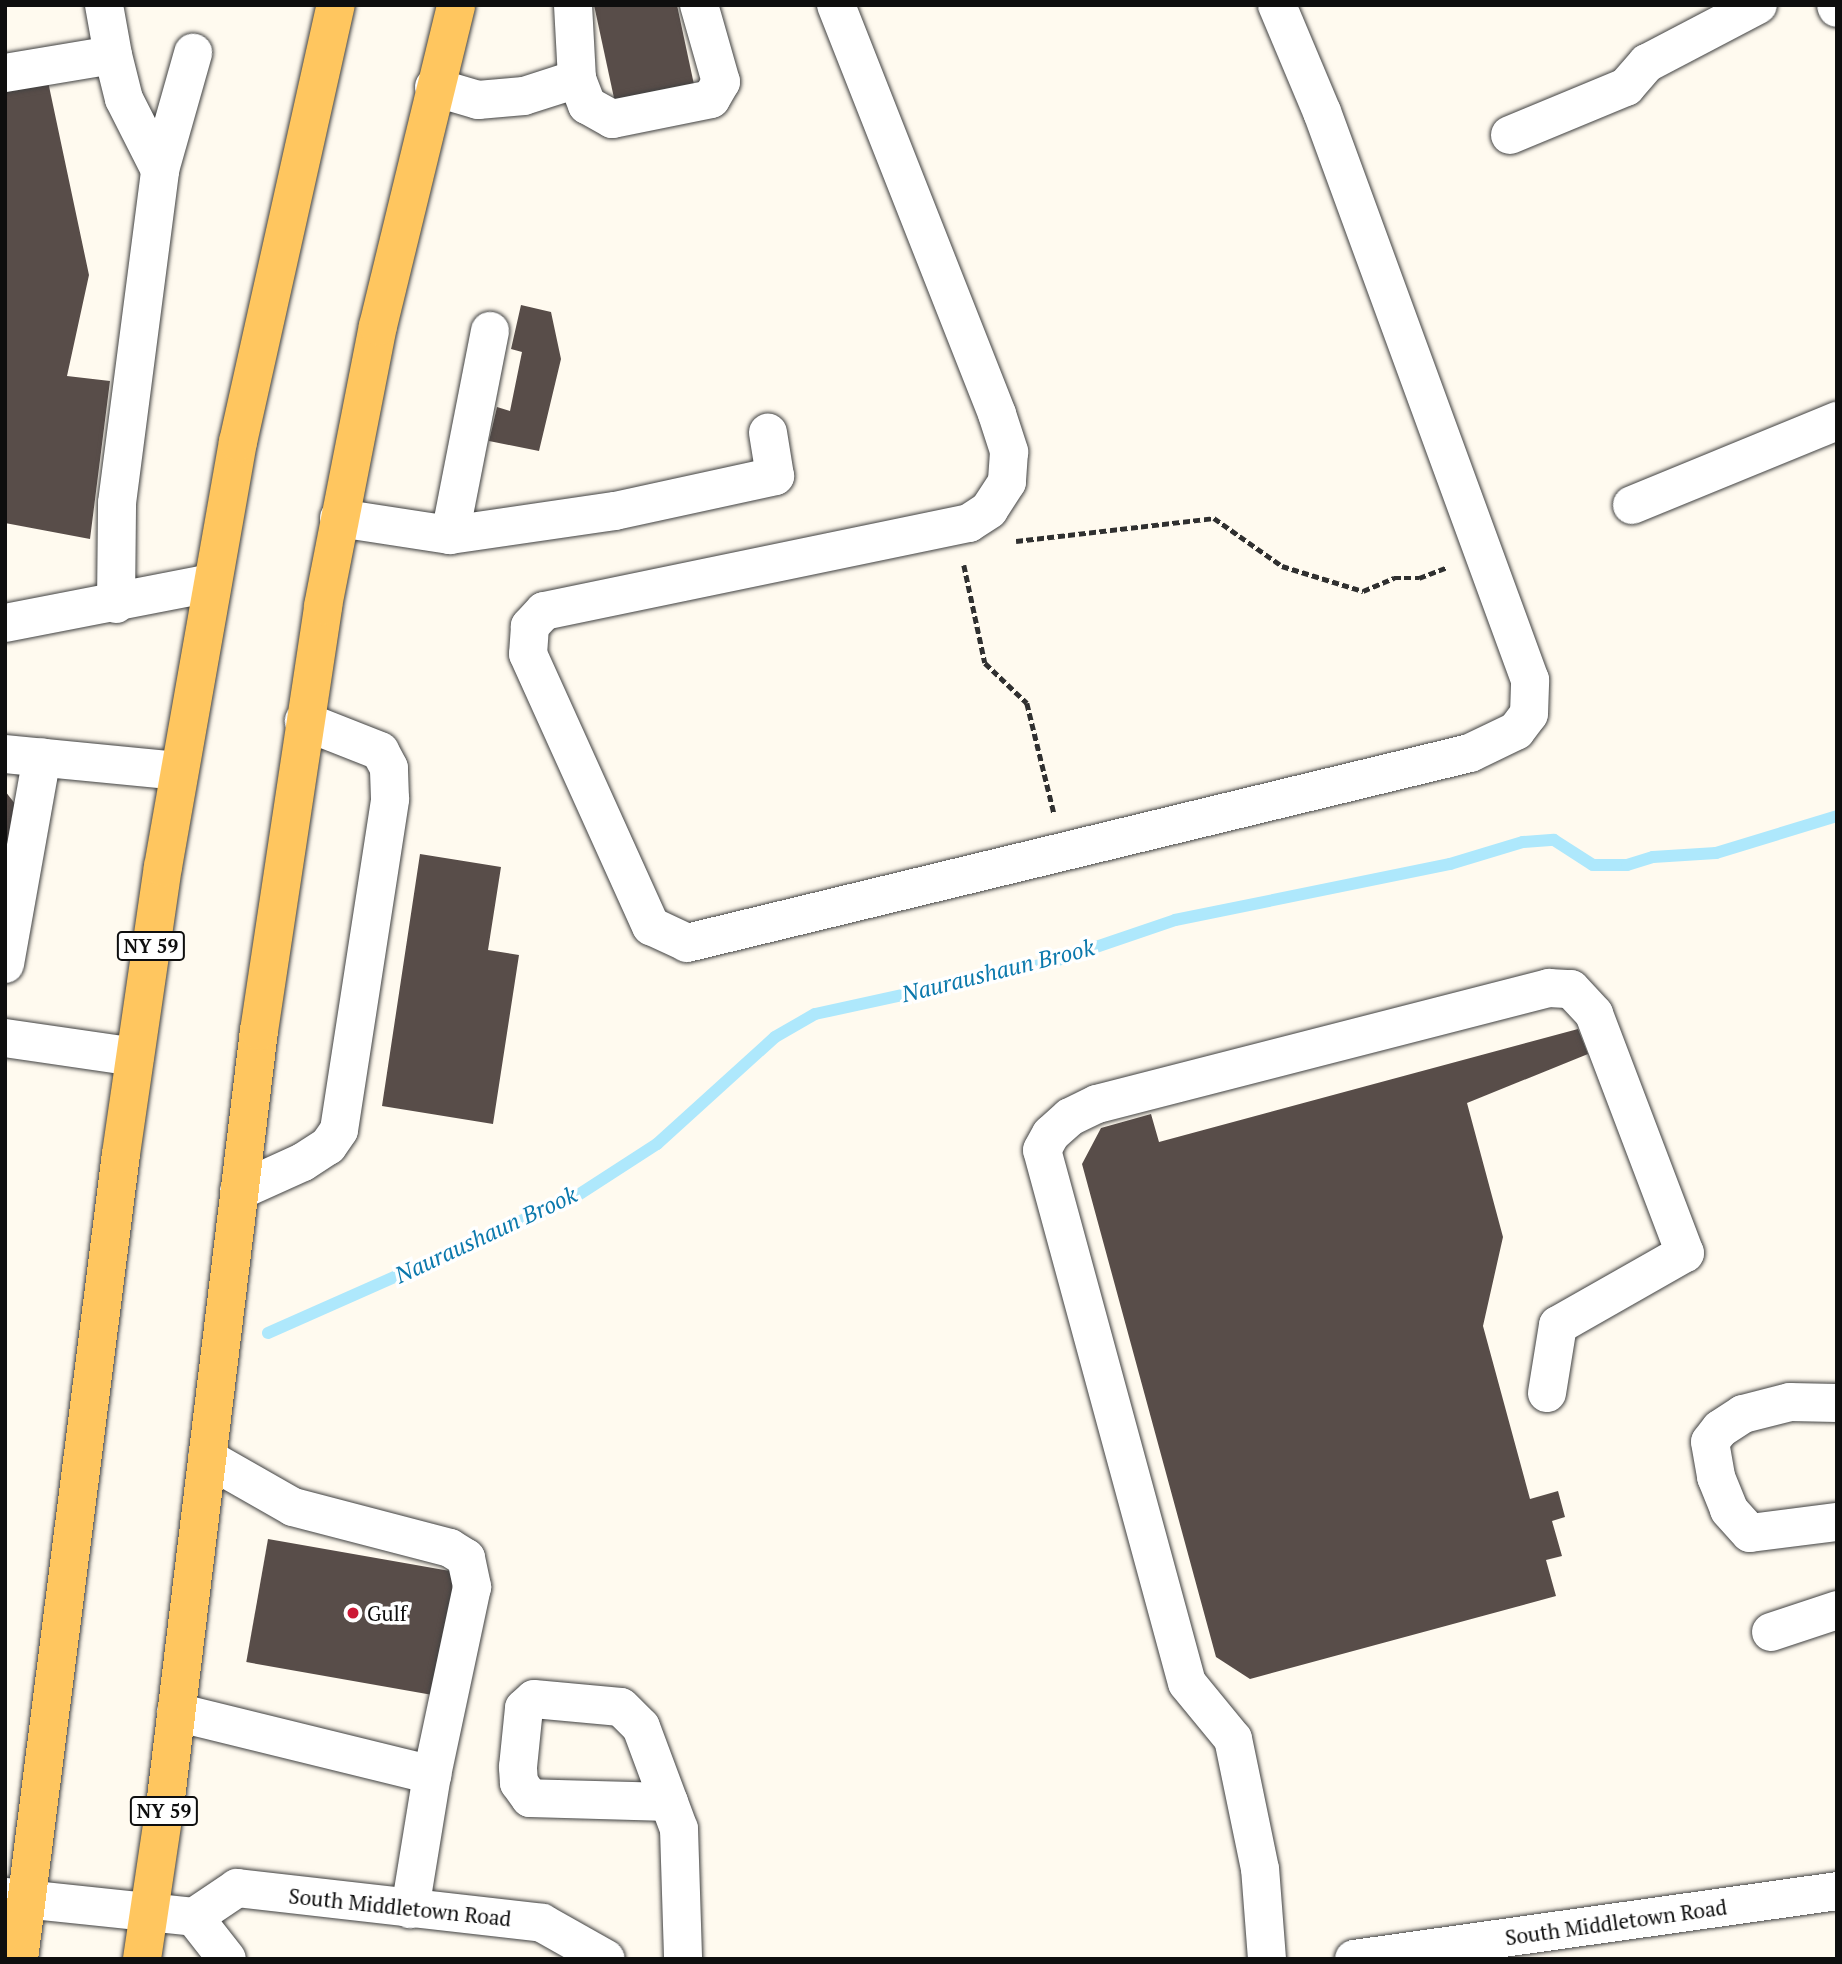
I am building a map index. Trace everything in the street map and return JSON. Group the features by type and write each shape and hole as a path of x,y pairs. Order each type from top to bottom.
{"main road":[{"name":"NY 59","path":"19,1959 17,1897 178,771 211,583 270,288 336,5"},
{"name":"NY 59","path":"142,1959 176,1713 239,1191 304,720 339,518 434,87 456,5"}],"street":[{"path":"104,5 124,99 160,170"},
{"path":"573,5 576,79 587,105 611,119 710,99 720,82 699,5"},
{"path":"836,5 997,414 1009,452 1007,482 989,510 969,523 544,611 530,626 528,654 651,926 687,943 1470,753 1516,731 1529,714 1530,680 1322,112 1277,5"},
{"path":"1510,135 1626,87 1647,64 1758,5"},
{"path":"117,604 117,503 160,170 193,52"},
{"path":"5,73 113,55"},
{"path":"434,87 478,100 524,96 576,79"},
{"path":"450,535 490,331"},
{"path":"1632,505 1837,421"},
{"path":"339,518 450,535 615,511 775,476 768,433"},
{"path":"5,623 117,604 211,583"},
{"path":"239,1191 303,1163 328,1146 339,1130 390,799 389,768 380,751 304,720"},
{"path":"5,964 23,756 178,771"},
{"path":"1267,1959 1260,1869 1233,1739 1187,1683 1042,1150 1051,1134 1070,1117 1097,1104 1549,988 1571,989 1594,1014 1685,1253 1558,1325 1547,1393"},
{"path":"5,1038 135,1057"},
{"path":"1837,1403 1790,1402 1743,1415 1720,1429 1710,1442 1716,1477 1729,1510 1750,1533 1837,1521"},
{"path":"207,1458 293,1507 450,1548 466,1558 472,1587 432,1775 410,1909"},
{"path":"1771,1632 1837,1610"},
{"path":"176,1713 432,1775"},
{"path":"669,1802 679,1829 684,1865 682,1959"},
{"name":"South Middletown Road","path":"194,1917 237,1888 542,1923 606,1959"},
{"name":"South Middletown Road","path":"1354,1959 1837,1891"},
{"path":"17,1897 194,1917 227,1959"}],"path":[{"path":"1013,541 1214,518 1282,566 1363,591 1394,578 1419,578 1451,565"},
{"path":"961,551 985,663 1027,703 1056,820"}],"building":[{"path":"594,5 677,5 696,94 617,112"},
{"path":"46,72 89,275 67,376 110,381 90,539 5,523 5,80"},
{"path":"521,305 551,312 561,359 539,451 489,441 497,407 510,411 522,352 511,349"},
{"path":"5,791 16,805 12,840 5,845"},
{"path":"420,854 501,867 488,950 519,955 493,1124 382,1106"},
{"path":"1578,1029 1588,1054 1467,1103 1503,1237 1483,1326 1530,1499 1558,1491 1565,1517 1552,1521 1562,1556 1546,1560 1556,1596 1250,1679 1216,1657 1082,1164 1101,1128 1151,1114 1159,1142"},
{"path":"268,1539 457,1572 435,1695 246,1662"}],"waterway":[{"name":"Nauraushaun Brook","path":"268,1333 575,1197 657,1144 775,1037 815,1014 1049,963 1175,920 1450,864 1523,842 1554,840 1593,865 1627,865 1653,857 1716,853 1837,816"}],"place":[{"name":"Gulf","path":"353,1613"}]}
